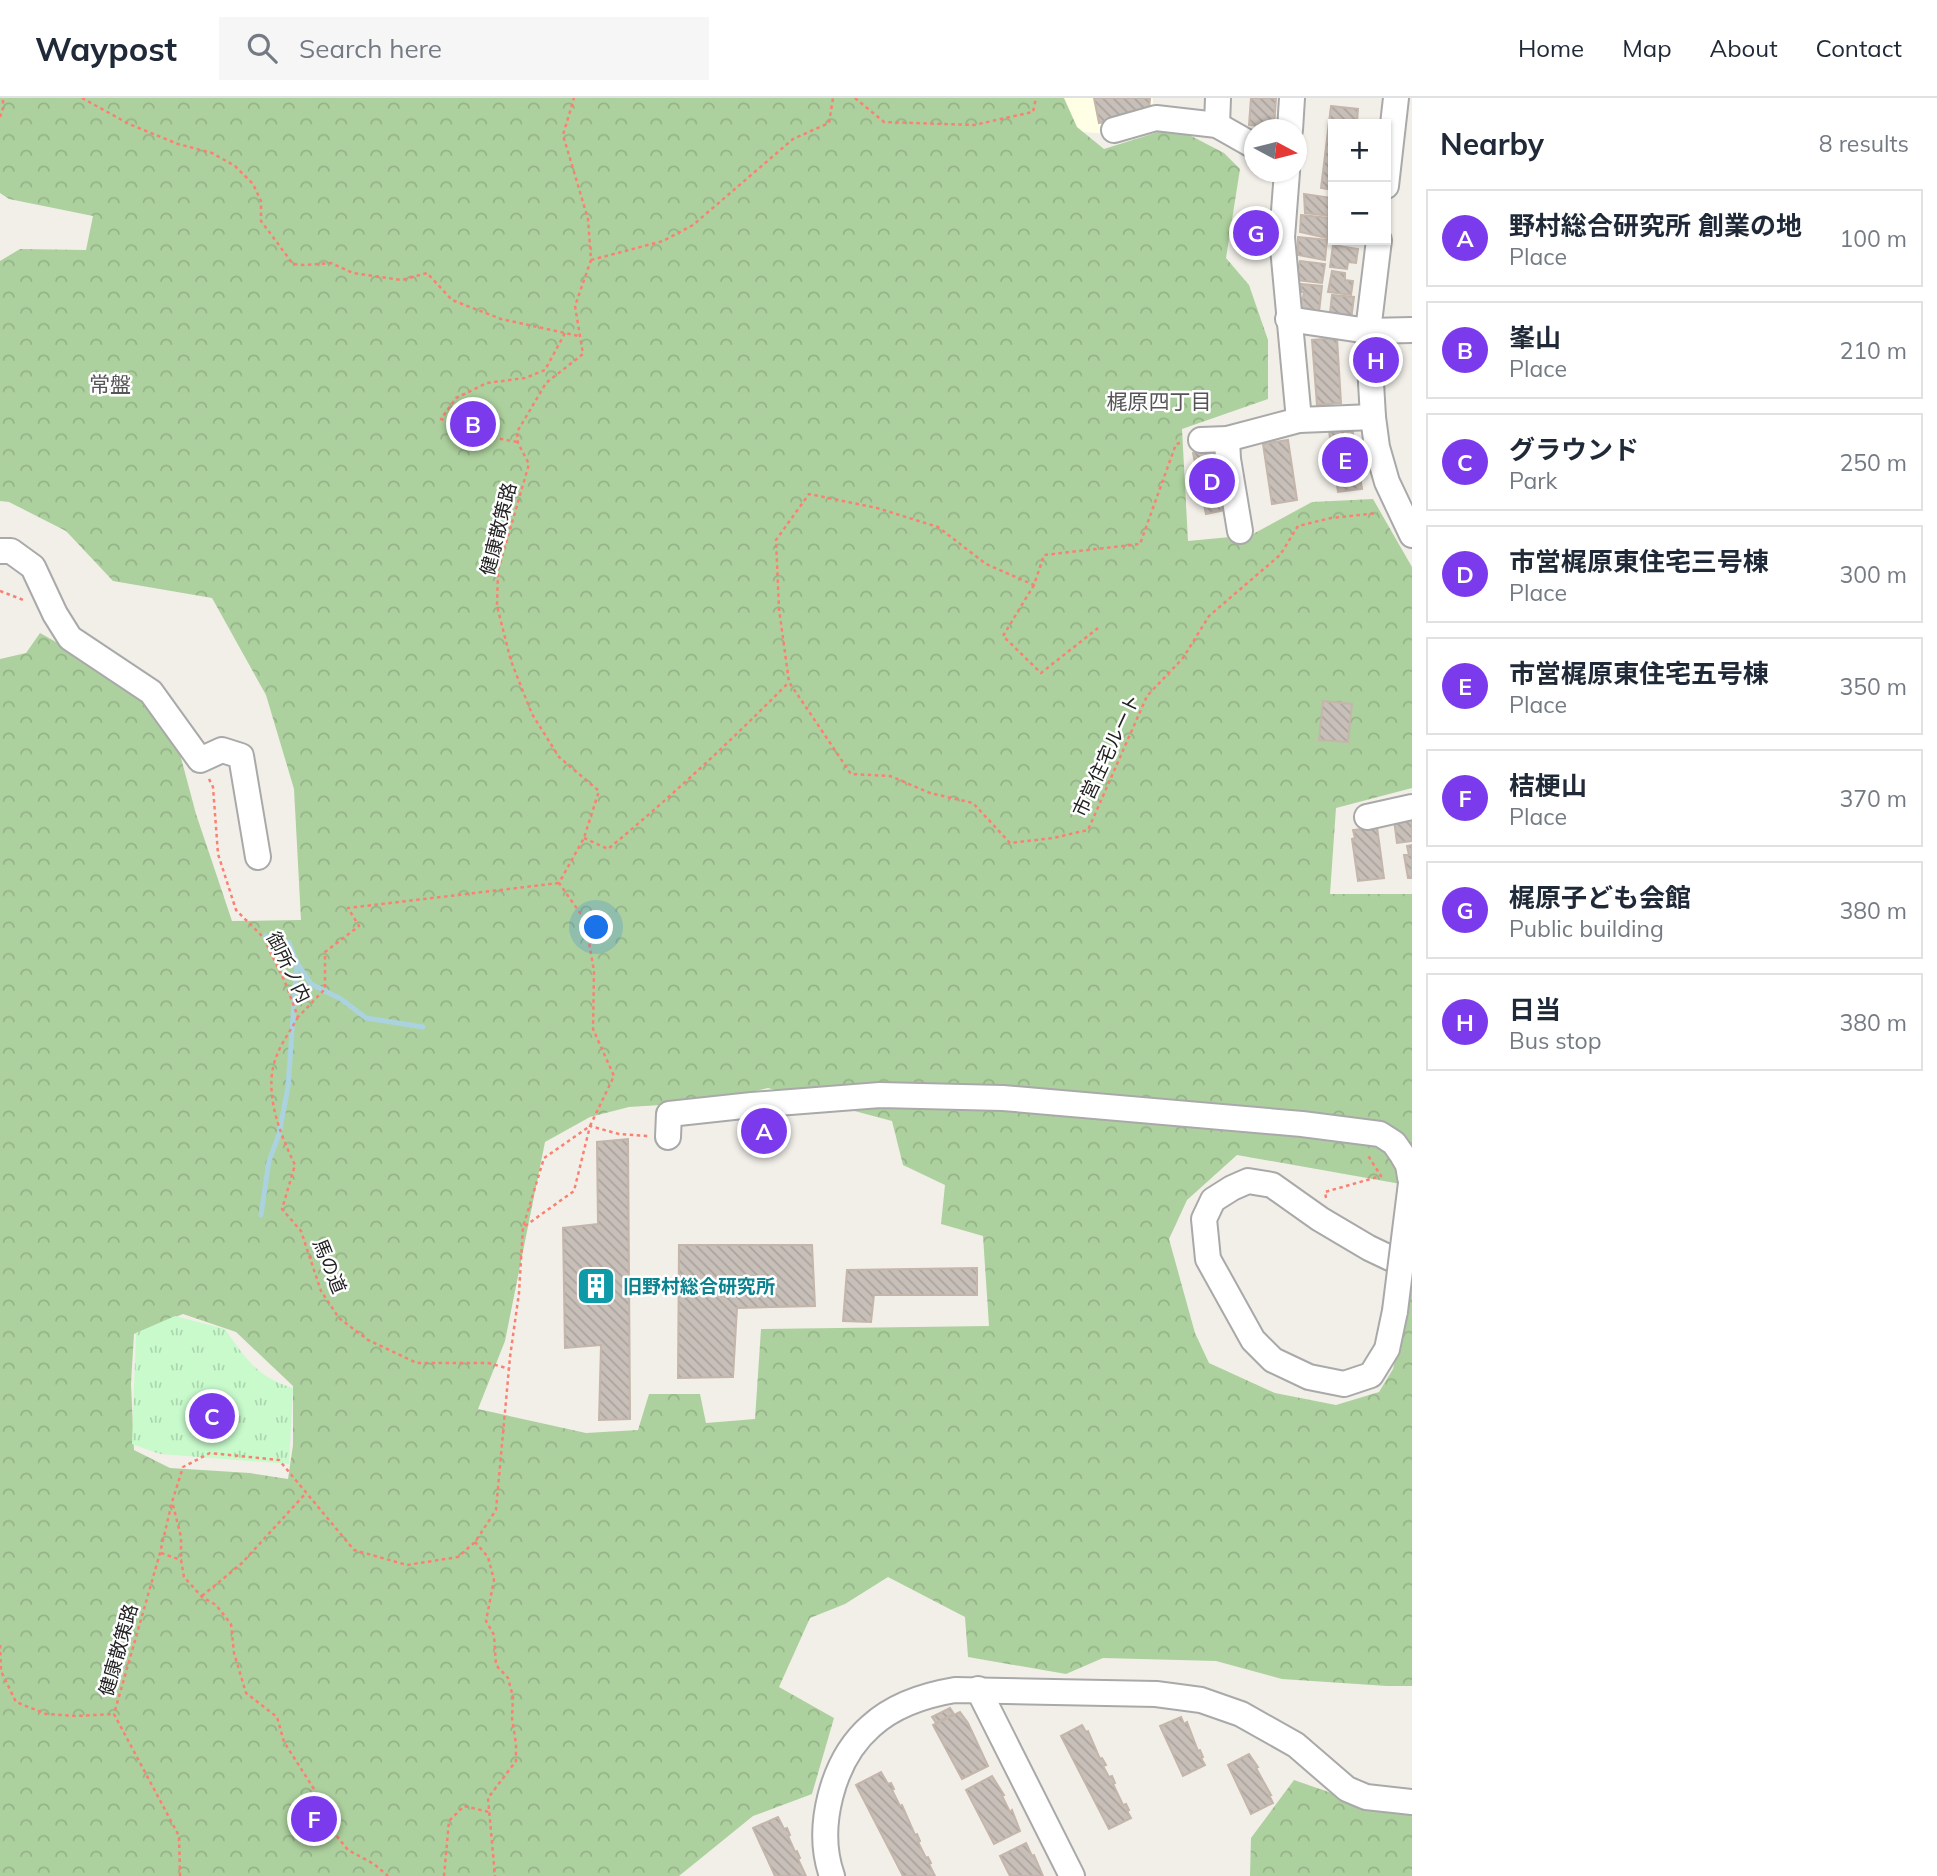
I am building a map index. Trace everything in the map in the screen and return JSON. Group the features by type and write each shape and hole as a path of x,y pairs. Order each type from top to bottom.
{"street":[{"path":"1217,125 1218,98"},
{"path":"1291,119 1293,98"},
{"path":"1386,182 1396,98"},
{"path":"1114,130 1157,108 1217,125 1244,140"},
{"path":"1286,182 1282,237 1299,420"},
{"path":"1378,245 1368,331 1373,417 1377,447 1387,482 1412,536"},
{"path":"1288,319 1368,331 1412,330"},
{"path":"1201,440 1227,439 1299,420 1373,417"},
{"path":"1227,439 1240,531"},
{"path":"0,551 11,551 33,567 55,614 70,638 151,692 200,761 222,750 241,757 258,857"},
{"path":"1367,817 1412,807"},
{"path":"668,1137 669,1114 880,1095 1015,1099 1302,1124 1380,1134 1394,1143 1408,1166 1411,1183 1395,1311 1387,1349 1371,1375 1344,1384 1309,1377 1273,1360 1253,1340 1208,1259 1204,1219 1213,1200 1248,1181 1272,1185 1328,1223 1390,1258 1412,1262"},
{"path":"978,1689 1072,1876"},
{"path":"832,1876 826,1859 825,1814 838,1772 869,1727 898,1708 929,1695 978,1689 1156,1695 1201,1700 1241,1714 1296,1745 1347,1789 1366,1797 1412,1802"}],"path":[{"path":"0,117 3,98"},
{"path":"82,98 129,124 178,144 212,153 235,166 253,184 261,201 261,221 293,264 331,263 353,272 402,280 428,273 452,300 501,319 579,336"},
{"path":"565,333 545,370 525,379 487,383 456,398 441,419 518,443 517,432 547,383 583,354 575,306 591,260 588,219 563,135 574,98"},
{"path":"591,260 663,242 693,225 793,139 829,123 832,98"},
{"path":"855,98 884,122 974,125 1032,111 1036,98"},
{"path":"1098,628 1041,673 1003,636 1034,585 1044,555 1140,544 1176,444 1201,440"},
{"name":"健康散策路","path":"518,443 529,464 498,571 497,606 512,661 532,714 559,757 599,791 584,838 559,883"},
{"path":"584,838 608,849 668,800 789,682 779,609 776,540 808,494 877,508 937,527 986,564 1034,585"},
{"name":"市営住宅ルート","path":"789,682 851,774 890,776 930,793 973,803 1010,843 1053,838 1088,830 1147,696 1182,658 1209,616 1280,555 1298,526 1331,518 1401,513"},
{"name":"御所ノ内","path":"200,761 213,787 218,854 236,910 263,937 285,982 298,1017 325,989 325,952 359,926 348,908 559,883"},
{"path":"523,1227 574,1191 590,1126 614,1076 593,1029 594,971 585,920 559,883"},
{"name":"馬の道","path":"298,1017 276,1056 271,1081 281,1132 295,1165 282,1209 301,1231 321,1291 339,1318 368,1340 417,1363 488,1363 510,1369"},
{"path":"590,1126 619,1134 668,1137"},
{"path":"495,1876 488,1798 516,1760 516,1744 512,1718 513,1697 508,1678 496,1665 494,1635 486,1621 494,1580 488,1557 475,1542 496,1510 519,1293 523,1227 544,1158 590,1126"},
{"path":"1328,1223 1325,1192 1381,1176 1369,1155 1347,1145 1342,1129"},
{"name":"健康散策路","path":"180,1876 180,1836 114,1714 183,1467 210,1453 279,1460 354,1550 407,1565 458,1557 475,1542"},
{"path":"202,1597 242,1563 306,1493"},
{"path":"172,1502 181,1537 184,1577 202,1597 216,1605 232,1624 234,1653 246,1693 277,1717 284,1742 314,1789 331,1829 348,1850 374,1864 388,1876"},
{"path":"160,1553 181,1560"},
{"path":"0,1645 1,1671 16,1702 46,1714 114,1714"},
{"path":"444,1876 449,1821 464,1806 489,1812"}],"shaded area":[{"path":"1063,98 1153,98 1152,127 1108,134 1059,130"}],"green space":[{"path":"0,98 1064,98 1077,127 1104,149 1174,127 1224,153 1240,169 1226,258 1249,285 1268,340 1268,399 1182,429 1188,541 1251,535 1312,502 1373,499 1412,567 1412,788 1336,808 1330,894 1412,894 1412,1186 1237,1155 1187,1200 1169,1239 1195,1333 1209,1363 1275,1393 1336,1405 1379,1392 1393,1369 1412,1285 1412,1686 1282,1679 1216,1661 1103,1658 1066,1674 968,1657 965,1617 888,1577 845,1604 810,1618 779,1687 834,1718 812,1794 753,1816 679,1876 0,1876 0,659 26,653 40,633 120,678 176,739 196,814 232,921 301,920 294,789 266,695 212,598 113,581 66,531 9,502 0,501 0,261 20,249 86,250 93,216 9,199 0,193","holes":["768,1088 892,1121 903,1165 945,1185 941,1224 983,1236 989,1326 761,1329 755,1419 706,1423 700,1394 649,1394 638,1430 586,1433 478,1409 505,1341 545,1142 590,1117 629,1107 708,1102","183,1314 236,1332 293,1386 293,1445 288,1479 250,1473 170,1468 134,1450 131,1384 134,1334"]},
{"path":"175,1316 225,1329 253,1366 270,1378 293,1388 289,1464 160,1454 132,1444 136,1333"},
{"path":"1294,1780 1392,1814 1412,1812 1412,1876 1250,1876 1251,1838"}],"building":[{"path":"1094,98 1150,98 1149,112 1099,123"},
{"path":"1251,98 1276,98 1275,119 1249,119"},
{"path":"1331,106 1358,109 1357,119 1329,119"},
{"path":"1328,131 1328,189 1321,188"},
{"path":"1304,194 1328,197 1328,216 1305,213"},
{"path":"1301,215 1328,218 1327,238 1300,232"},
{"path":"1298,237 1327,240 1325,260 1298,255"},
{"path":"1333,245 1358,249 1356,263 1348,262 1347,269 1330,267"},
{"path":"1300,261 1325,264 1322,283 1295,280"},
{"path":"1332,271 1345,273 1345,280 1353,281 1351,295 1328,292"},
{"path":"1301,284 1322,286 1319,312 1299,310 1300,298 1303,298 1304,292 1301,292"},
{"path":"1332,295 1354,297 1351,320 1330,313"},
{"path":"1337,338 1341,403 1317,405 1312,340"},
{"path":"1352,427 1362,489 1338,492 1329,431"},
{"path":"1288,440 1297,500 1272,504 1263,444"},
{"path":"1218,448 1230,509 1206,514 1193,453"},
{"path":"1323,701 1352,704 1348,742 1319,740"},
{"path":"1412,818 1412,841 1397,843 1394,820"},
{"path":"1377,827 1384,878 1358,881 1353,830"},
{"path":"1412,845 1412,878 1408,878 1404,855 1409,855 1407,846"},
{"name":"旧野村総合研究所","path":"628,1139 630,1419 599,1420 601,1345 565,1348 563,1228 598,1224 597,1142"},
{"name":"旧野村総合研究所","path":"679,1245 812,1245 815,1306 737,1308 733,1377 678,1378"},
{"path":"977,1268 977,1295 874,1295 871,1322 843,1321 847,1270"},
{"path":"950,1708 954,1714 936,1723 932,1717"},
{"path":"960,1712 988,1766 962,1779 933,1725"},
{"path":"1181,1717 1184,1724 1187,1722 1205,1765 1183,1776 1160,1726"},
{"path":"1082,1725 1106,1765 1103,1766 1109,1777 1112,1776 1123,1805 1126,1804 1129,1810 1127,1811 1131,1818 1109,1829 1061,1736"},
{"path":"1249,1754 1258,1767 1256,1768 1273,1803 1251,1814 1228,1765"},
{"path":"881,1772 888,1784 891,1783 935,1876 903,1876 856,1785"},
{"path":"992,1776 1004,1795 1002,1796 1010,1812 1012,1810 1020,1831 994,1844 966,1790"},
{"path":"778,1817 784,1829 787,1828 806,1876 775,1876 753,1828"},
{"path":"1026,1843 1043,1876 1010,1876 1000,1856"}],"waterway":[{"path":"265,936 289,943 297,963 311,984 341,999 366,1018 423,1027"},
{"path":"261,1215 269,1161 279,1134 288,1087 297,963"}],"place":[{"name":"梶原子ども会館","path":"1256,233"},
{"name":"日当","path":"1376,360"},
{"name":"峯山","path":"473,424"},
{"name":"市営梶原東住宅五号棟","path":"1345,460"},
{"name":"市営梶原東住宅三号棟","path":"1212,481"},
{"name":"野村総合研究所 創業の地","path":"764,1131"},
{"name":"旧野村総合研究所","path":"596,1286"},
{"name":"グラウンド","path":"212,1416"},
{"name":"桔梗山","path":"314,1819"}],"district":[{"name":"常盤","path":"110,384"},
{"name":"梶原四丁目","path":"1159,401"}]}
